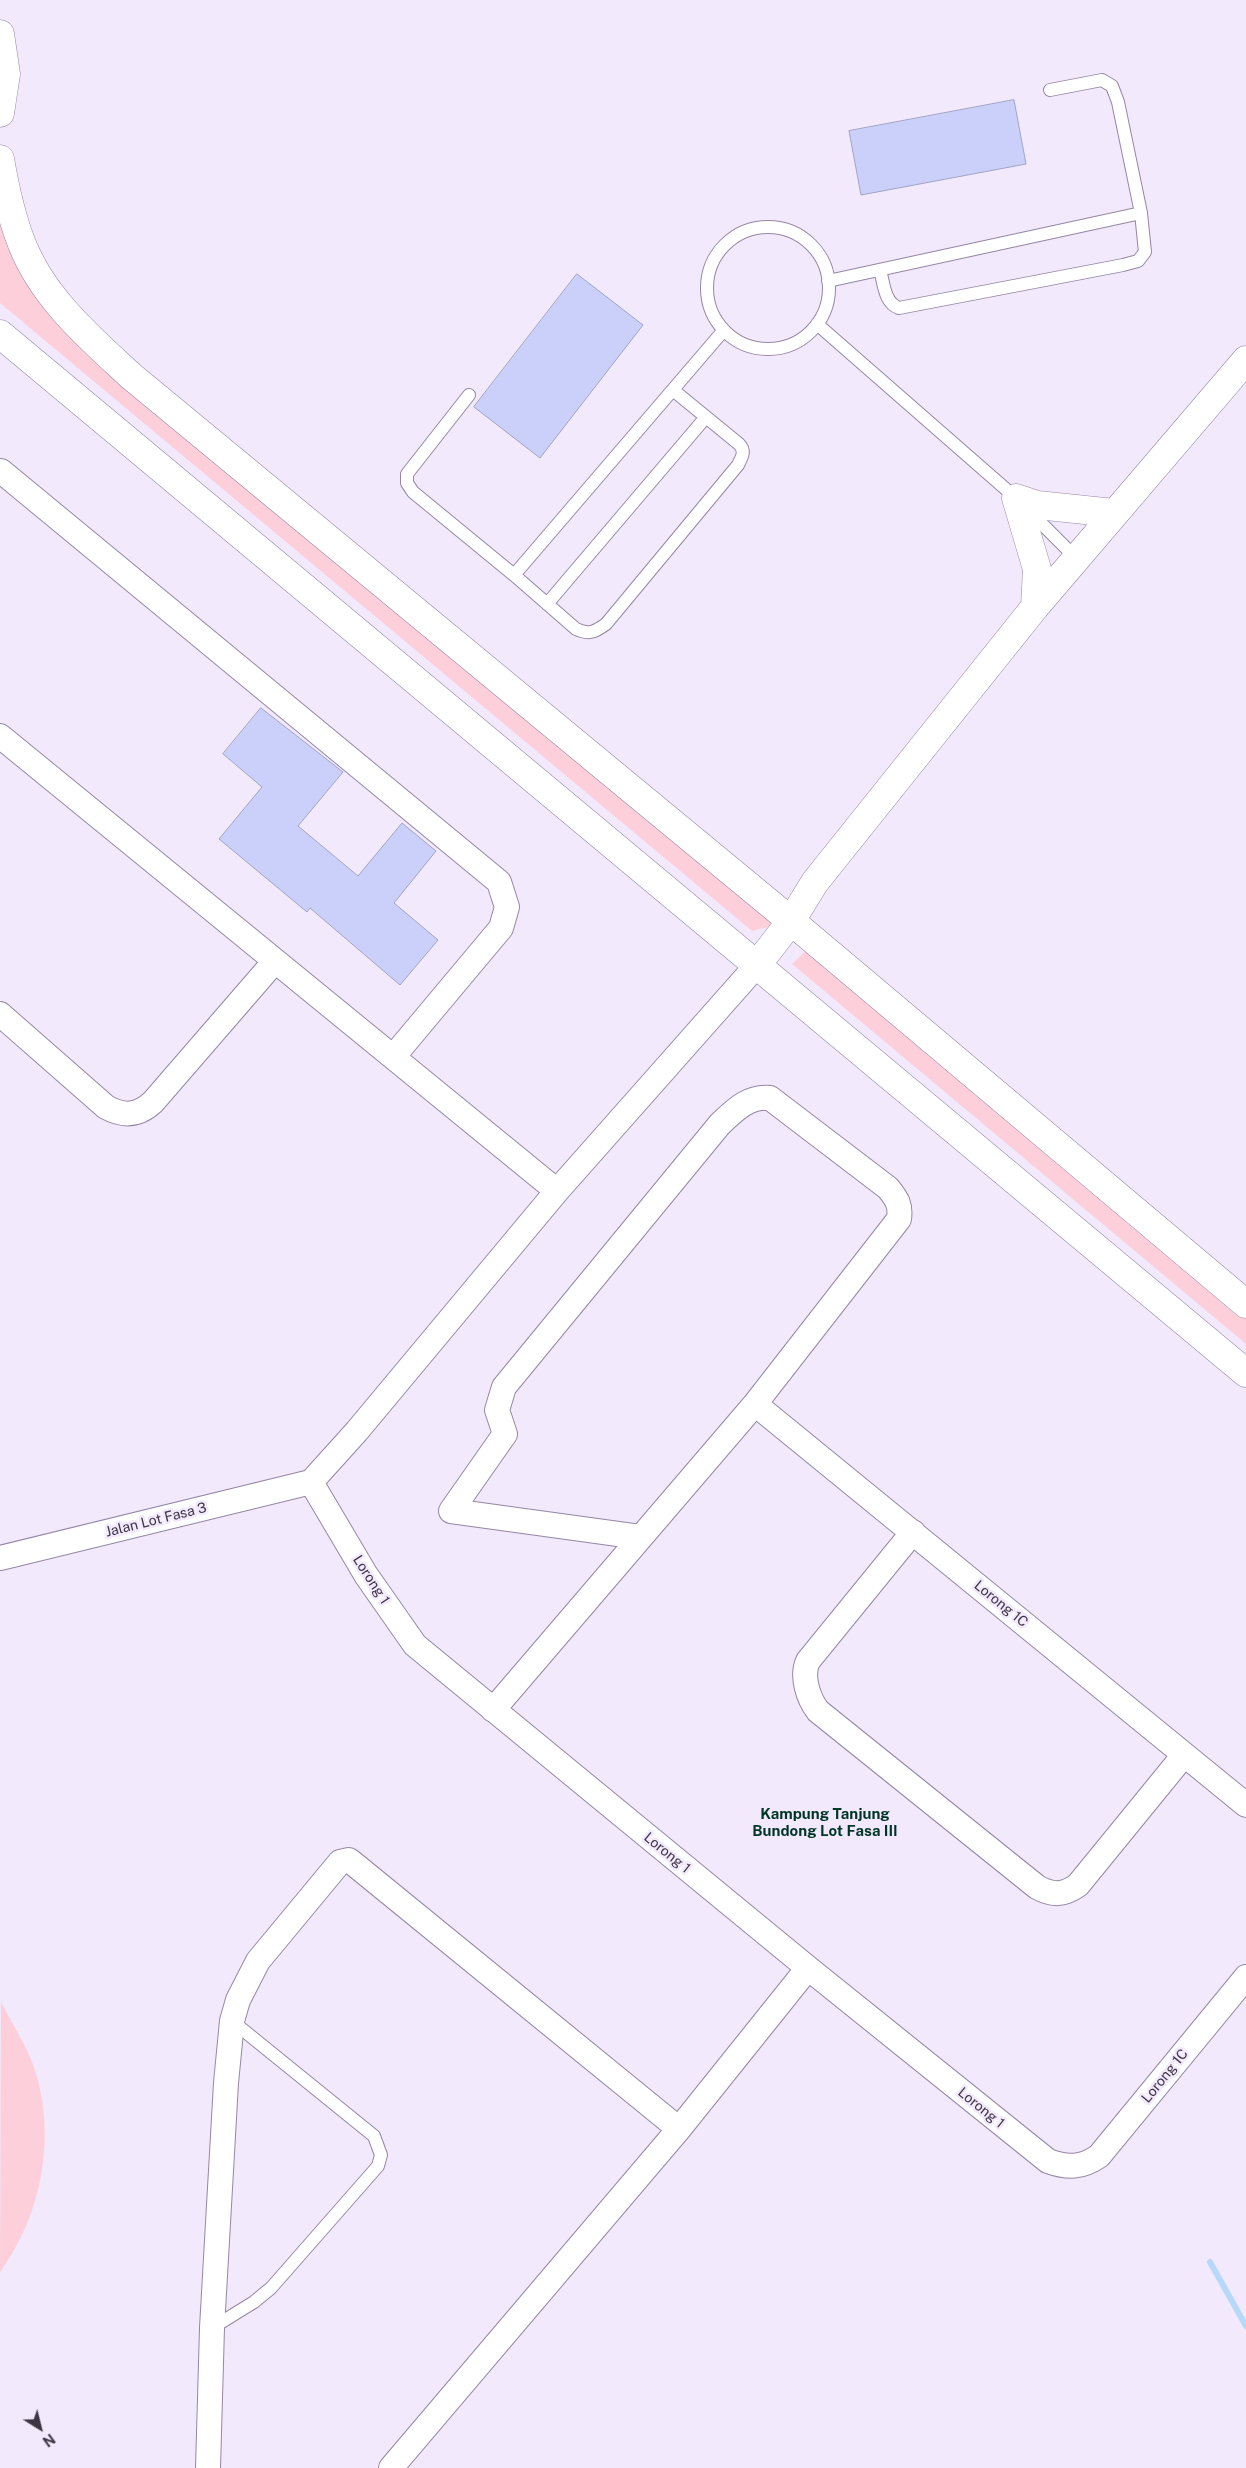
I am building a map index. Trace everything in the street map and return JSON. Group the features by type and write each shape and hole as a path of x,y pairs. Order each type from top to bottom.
{"main road":[{"path":"0,34 6,74 0,113"},
{"path":"0,159 8,202 22,246 49,292 88,336 139,382 791,921 1246,1304"},
{"path":"0,334 1246,1373"},
{"path":"757,965 791,921 815,882 1035,607 1114,512 1246,360"},
{"path":"1016,498 1037,569 1035,607"},
{"path":"1016,498 1046,506 1114,512"}],"street":[{"path":"0,471 499,882 506,907 502,928 393,1057"},
{"path":"0,736 557,1191"},
{"path":"0,1014 106,1107 121,1114 132,1115 143,1111 153,1102 275,962"},
{"path":"312,1482 357,1431 557,1191 757,965"},
{"path":"493,1710 755,1404 894,1228 899,1219 900,1208 898,1200 888,1188 770,1098 759,1097 741,1106 720,1124 504,1386 497,1410 505,1434 451,1511 640,1537"},
{"name":"Lorong 1C","path":"755,1404 1246,1805"},
{"name":"Jalan Lot Fasa 3","path":"0,1558 312,1482"},
{"name":"Lorong 1","path":"312,1482 366,1576 414,1645 1041,2156 1058,2164 1077,2166"},
{"path":"913,1532 808,1661 805,1676 807,1686 818,1710 1037,1887 1053,1894 1062,1894 1078,1885 1184,1754"},
{"path":"208,2468 212,2328 226,2083 232,2021 238,2000 258,1961 338,1864 349,1860 679,2129"},
{"path":"391,2468 679,2129 808,1968"},
{"name":"Lorong 1C","path":"1077,2166 1092,2161 1105,2149 1246,1977"}],"lane":[{"path":"880,270 888,299 894,306 899,308 1138,261 1145,252 1141,213 1118,102 1112,86 1102,80 1050,90"},
{"path":"828,281 1141,213"},
{"path":"761,227 778,227 794,232 807,240 818,252 826,267 828,281 828,299 816,324 805,336 788,346 768,349 749,346 731,337 711,312 706,296 711,264 719,250 731,238 745,230 761,227"},
{"path":"816,324 1016,498 1076,558"},
{"path":"514,575 724,330"},
{"path":"470,395 407,474 407,483 413,492 576,629 585,634 595,632 606,624 738,465 743,455 739,444 673,390"},
{"path":"547,604 706,417"},
{"path":"212,2328 254,2302 271,2288 378,2166 381,2155 374,2136 232,2021"}],"shaded area":[{"path":"0,164 69,320 783,923 752,931 0,303"},
{"path":"810,947 1246,1311 1246,1344 792,964"},
{"path":"1,2002 23,2042 34,2067 41,2093 44,2147 41,2174 35,2200 14,2250 0,2272"}],"building":[{"path":"1014,100 1026,164 861,195 849,131"},
{"path":"577,274 643,325 540,458 474,407"},
{"path":"261,708 343,772 298,826 358,876 402,823 436,851 394,903 438,940 400,985 310,908 307,912 219,839 262,787 223,754"}],"waterway":[{"path":"1210,2262 1246,2326"}],"district":[{"name":"Kampung Tanjung Bundong Lot Fasa III","path":"825,1822"}]}
